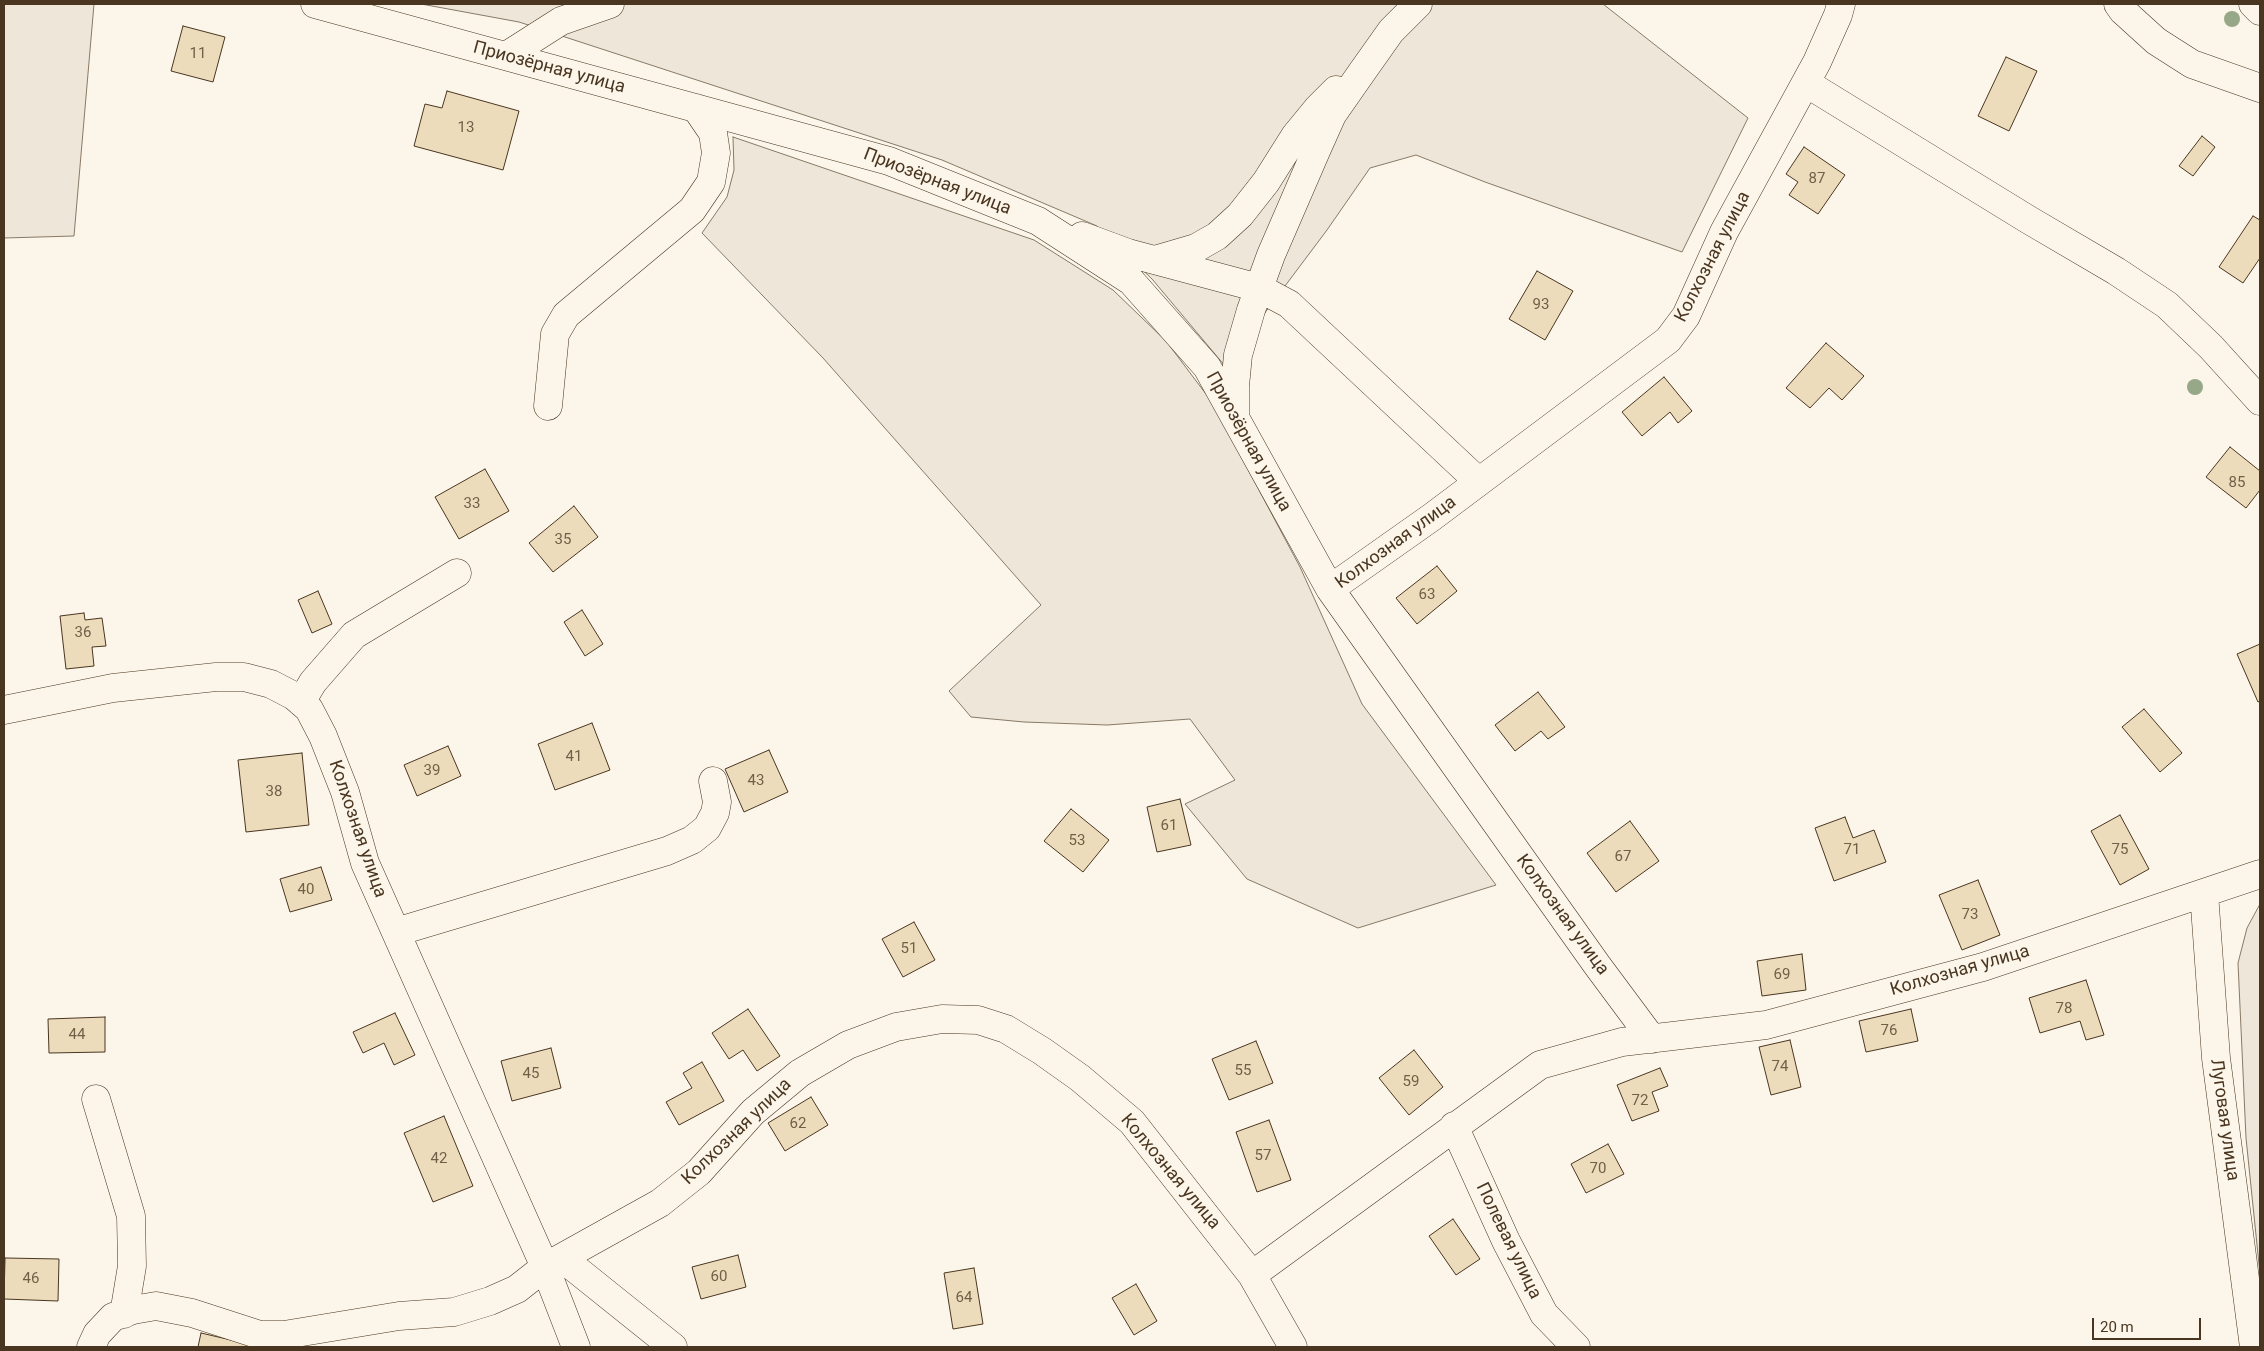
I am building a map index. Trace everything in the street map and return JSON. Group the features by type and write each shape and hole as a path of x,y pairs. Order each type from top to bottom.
{"street":[{"name":"Приозёрная улица","path":"314,4 889,161 1038,221 1131,280 1206,368 1330,589"},
{"path":"1235,419 1235,386 1238,355 1259,288 1271,255 1332,115 1391,31 1418,4"},
{"name":"Колхозная улица","path":"1652,1039 1591,957 1330,589 1432,517 1668,340 1686,316 1724,232 1817,62 1841,4"},
{"path":"2118,4 2123,12 2156,41 2192,64 2260,88"},
{"path":"2253,4 2260,11"},
{"path":"506,56 561,21 603,5"},
{"path":"1156,260 1203,244 1217,236 1240,215 1266,182 1294,136 1318,108 1373,56"},
{"path":"1806,83 2020,215 2116,271 2167,304 2211,347 2260,401"},
{"path":"548,406 554,334 566,315 692,210 710,182 716,154 713,133 696,108"},
{"path":"1038,221 1128,253 1259,288 1289,304 1478,481"},
{"path":"301,702 313,682 354,635 456,573"},
{"name":"Колхозная улица","path":"4,710 113,688 216,677 244,677 271,684 294,696 309,709 323,736 345,792 364,863 553,1263"},
{"path":"396,932 667,851 692,840 707,828 715,813 717,802 713,781"},
{"name":"Колхозная улица","path":"1252,1275 1540,1065 1622,1042 1766,1025 1983,968 2260,874"},
{"name":"Луговая улица","path":"2204,893 2216,1058 2254,1347"},
{"name":"Колхозная улица","path":"91,1347 97,1334 113,1317 156,1306 192,1313 260,1335 284,1335 399,1316 454,1312 490,1301 517,1289 553,1263 660,1203 699,1172 753,1112 800,1073 848,1046 896,1027 942,1019 978,1020 1006,1029 1088,1084 1132,1122 1252,1275 1293,1347"},
{"path":"96,1099 131,1216 132,1266 124,1314"},
{"name":"Полевая улица","path":"1454,1126 1544,1314 1576,1347"},
{"path":"553,1263 576,1347"},
{"path":"553,1263 673,1347"}],"shaded area":[{"path":"4,4 94,4 74,236 4,238"},
{"path":"421,4 1603,4 1748,118 1682,252 1485,182 1416,155 1370,168 1327,230 1225,366 1152,279 1097,226 942,160 519,22"},
{"path":"733,137 1034,240 1113,290 1166,341 1212,402 1300,567 1362,704 1496,885 1358,928 1247,879 1185,804 1235,780 1190,719 1107,725 1024,722 971,717 949,691 1041,605 823,358 702,233 727,197 734,170"},
{"path":"2260,904 2260,1274 2246,1138 2238,963 2247,928"}],"building":[{"path":"183,26 225,37 213,82 171,71"},
{"path":"2006,57 2037,71 2009,131 1978,116"},
{"path":"447,91 519,111 503,170 414,146 425,104 442,108"},
{"path":"2202,136 2215,147 2193,176 2179,166"},
{"path":"1804,147 1845,175 1818,214 1789,195 1798,182 1786,174"},
{"path":"2253,216 2260,220 2260,258 2243,283 2219,267"},
{"path":"1537,271 1573,291 1545,340 1509,319"},
{"path":"1826,343 1864,376 1842,400 1829,388 1810,408 1786,388"},
{"path":"1664,377 1692,411 1678,423 1670,412 1642,436 1622,412"},
{"path":"2230,447 2260,471 2260,490 2246,508 2206,477"},
{"path":"485,469 509,511 459,539 435,497"},
{"path":"574,506 598,537 553,572 529,543"},
{"path":"1437,566 1457,591 1417,624 1396,598"},
{"path":"318,591 332,624 312,633 298,600"},
{"path":"582,610 603,644 585,656 564,622"},
{"path":"84,613 85,620 102,618 106,646 92,647 94,666 66,669 60,616"},
{"path":"2260,644 2260,701 2258,702 2237,654"},
{"path":"1538,692 1565,727 1548,739 1541,731 1515,751 1495,725"},
{"path":"2144,709 2182,753 2160,772 2122,727"},
{"path":"592,723 610,770 555,790 538,744"},
{"path":"448,746 461,776 417,796 404,765"},
{"path":"769,750 788,792 744,812 725,769"},
{"path":"302,753 309,825 246,832 238,760"},
{"path":"1180,799 1191,845 1157,852 1147,807"},
{"path":"1071,809 1109,840 1083,872 1044,841"},
{"path":"2120,815 2149,869 2120,885 2091,831"},
{"path":"1845,817 1853,838 1874,830 1886,862 1834,881 1815,828"},
{"path":"1630,821 1659,861 1616,892 1587,853"},
{"path":"321,867 332,900 290,912 280,879"},
{"path":"1978,880 2000,935 1962,950 1939,895"},
{"path":"914,922 935,960 903,977 882,939"},
{"path":"1802,954 1806,990 1762,996 1757,961"},
{"path":"2086,980 2104,1035 2086,1040 2080,1021 2040,1033 2029,998"},
{"path":"748,1009 780,1056 757,1071 743,1050 729,1059 712,1033"},
{"path":"1911,1009 1918,1041 1866,1052 1859,1021"},
{"path":"395,1013 415,1055 394,1065 384,1043 363,1053 353,1032"},
{"path":"105,1017 105,1052 49,1053 48,1019"},
{"path":"1790,1040 1801,1087 1771,1095 1759,1047"},
{"path":"1256,1041 1273,1083 1229,1100 1212,1059"},
{"path":"551,1048 561,1088 512,1101 501,1061"},
{"path":"1414,1050 1443,1087 1409,1115 1379,1078"},
{"path":"702,1062 724,1101 679,1125 666,1102 692,1088 683,1073"},
{"path":"1660,1068 1668,1086 1652,1092 1659,1111 1632,1121 1617,1085"},
{"path":"811,1097 828,1125 785,1151 768,1123"},
{"path":"444,1116 473,1186 433,1202 404,1133"},
{"path":"1269,1120 1291,1180 1257,1192 1236,1132"},
{"path":"1608,1144 1624,1174 1586,1193 1571,1164"},
{"path":"1453,1219 1480,1259 1456,1275 1429,1236"},
{"path":"738,1255 746,1287 701,1299 692,1267"},
{"path":"5,1258 59,1259 58,1301 4,1299"},
{"path":"974,1268 983,1324 953,1329 944,1273"},
{"path":"1136,1284 1157,1321 1134,1335 1112,1298"},
{"path":"201,1333 261,1347 198,1347"}]}
